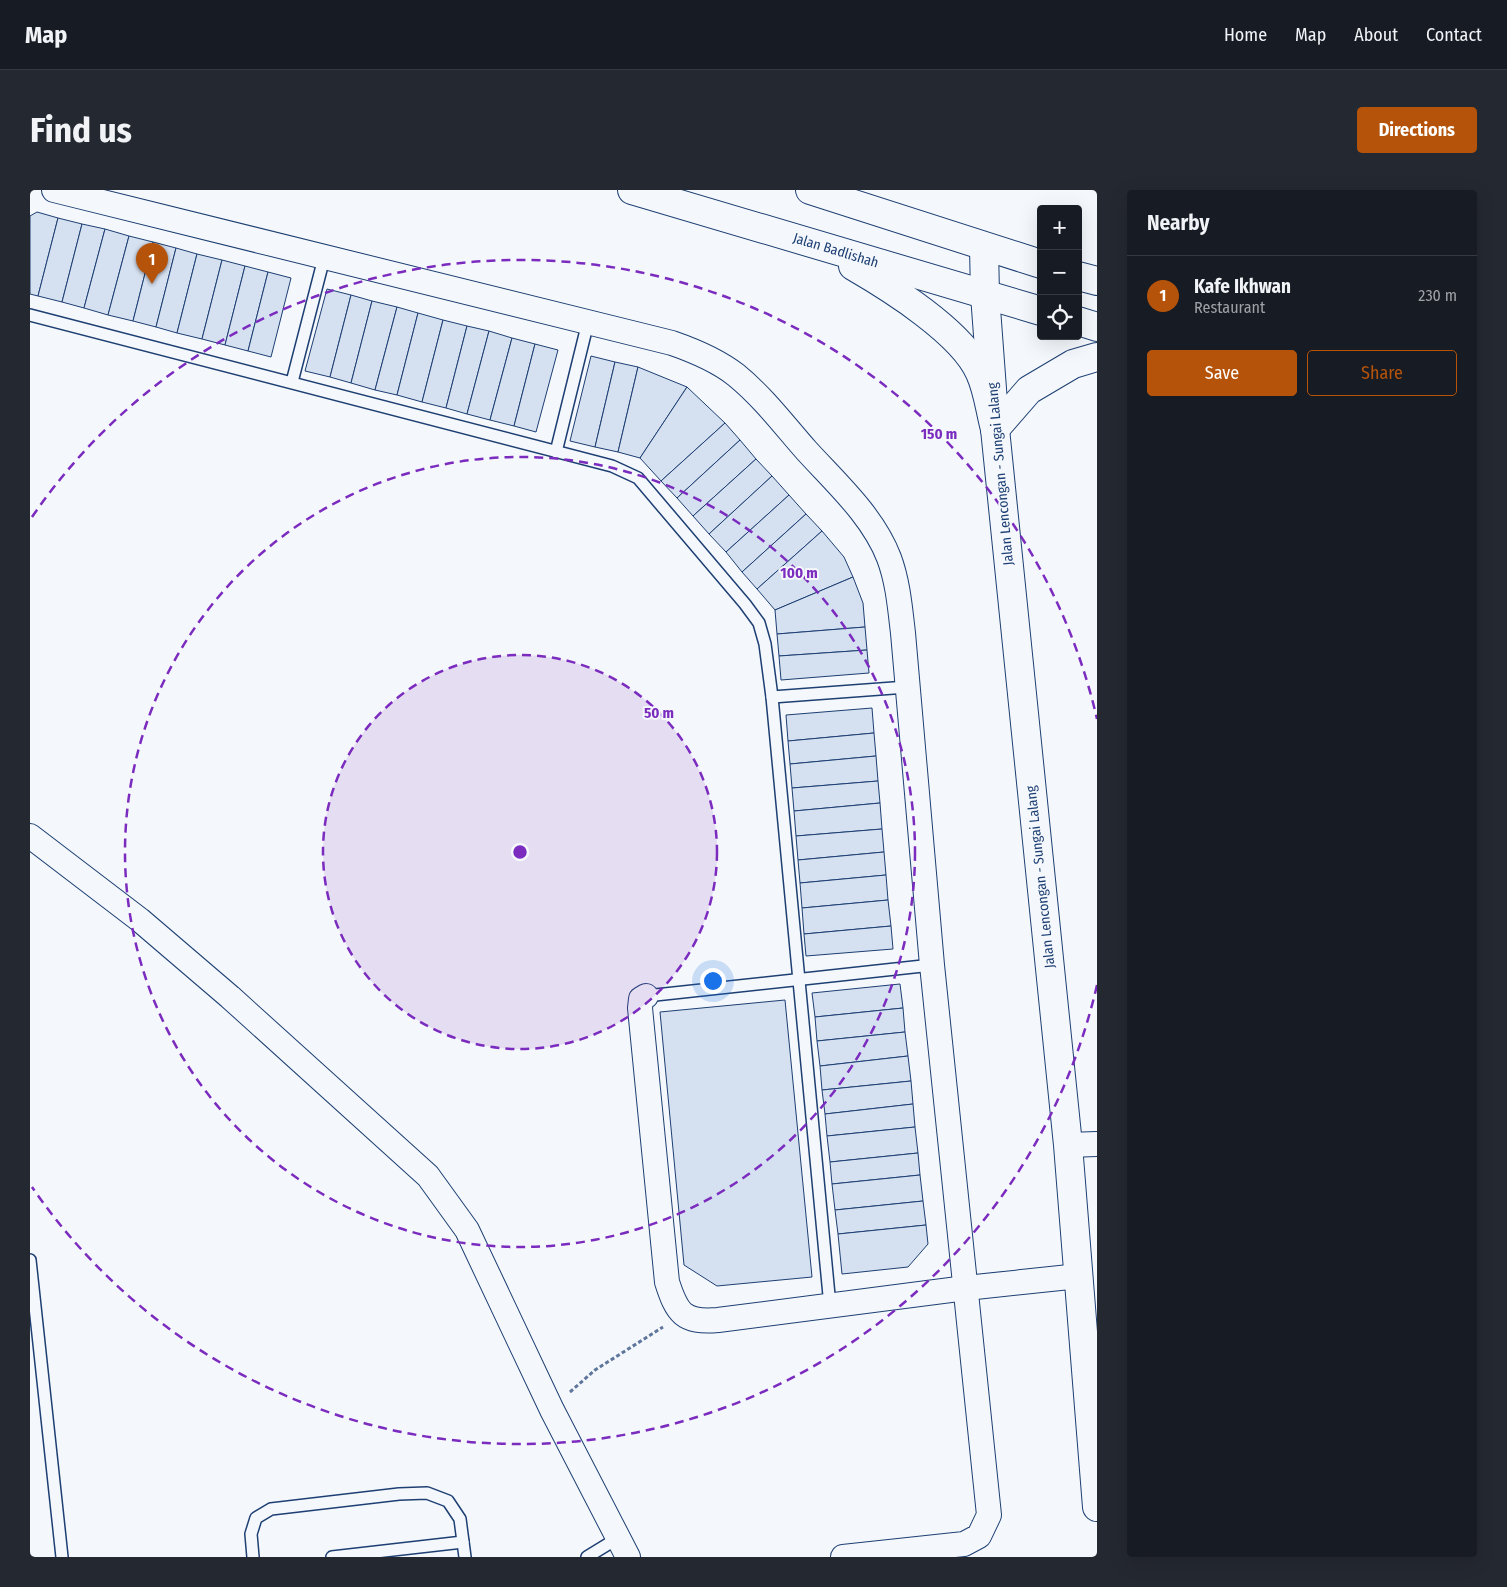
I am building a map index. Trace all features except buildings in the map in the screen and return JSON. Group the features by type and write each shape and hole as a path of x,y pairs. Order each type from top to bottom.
{"street":[{"path":"54,190 672,343 698,352 736,375 756,394 856,506 874,530 889,558 897,587 903,633 932,966 989,1515 978,1536 964,1544 843,1557"},
{"name":"Jalan Badlishah","path":"632,190 1037,310"},
{"path":"810,190 1037,263"},
{"path":"813,243 890,288 966,348 980,373 995,429"},
{"name":"Jalan Lencongan - Sungai Lalang","path":"984,247 985,295 995,429 1068,1145 1097,1507"},
{"path":"1082,277 1097,282"},
{"path":"1082,323 1097,327"},
{"path":"995,429 1029,390 1073,364 1097,357"},
{"path":"30,836 140,920 230,997 428,1176 467,1230 552,1410 623,1548"},
{"path":"646,996 641,999 640,1008 667,1282 673,1301 683,1315 699,1322 966,1288 1079,1276"},
{"path":"1068,1145 1097,1144"}],"lane":[{"path":"292,382 324,258"},
{"path":"30,316 612,466 638,478 745,604 759,623 765,644 772,696 830,1306"},
{"path":"556,452 588,322"},
{"path":"772,696 907,687"},
{"path":"646,996 932,966"},
{"path":"30,1260 62,1557"},
{"path":"253,1557 251,1534 256,1518 271,1509 399,1494 427,1494 448,1501 460,1519 465,1557"},
{"path":"332,1557 463,1542"},
{"path":"587,1557 623,1548"}],"path":[{"path":"552,1410 595,1370 683,1315"}],"place":[{"name":"Kafe Ikhwan","path":"152,284"}]}
